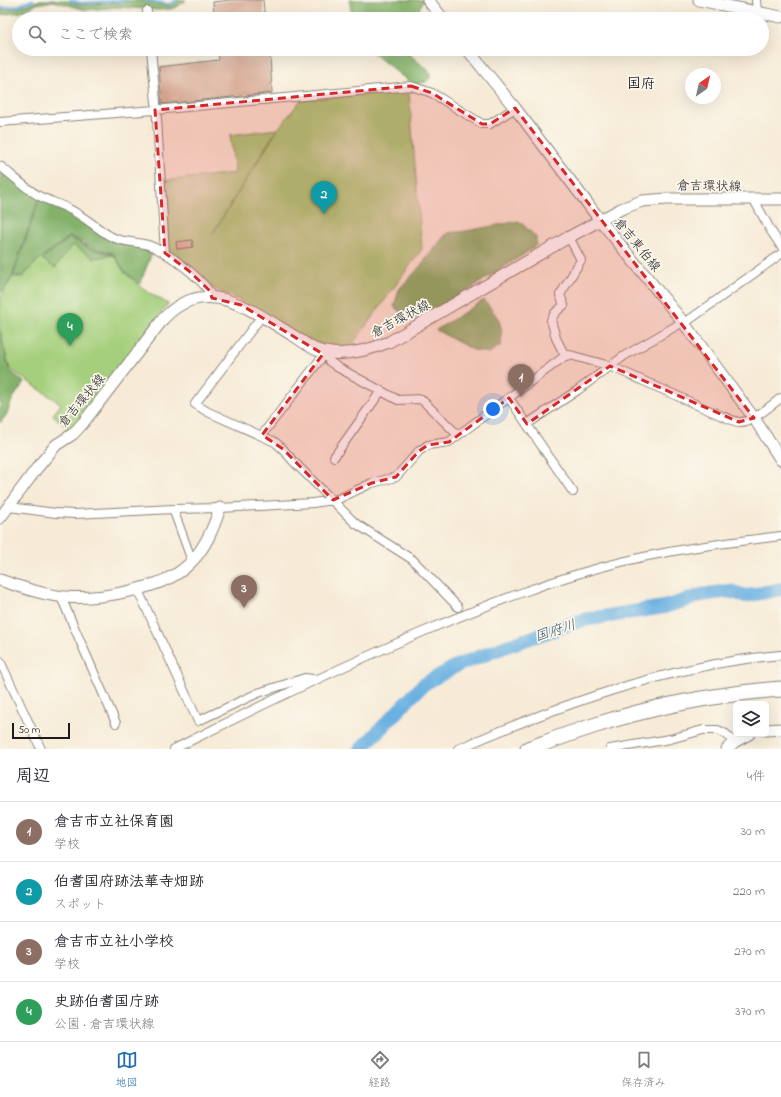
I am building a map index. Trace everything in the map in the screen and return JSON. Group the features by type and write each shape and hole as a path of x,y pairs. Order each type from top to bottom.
{"highway":[{"path":"528,749 593,726 646,711 699,699 752,691 781,689"},
{"path":"548,749 595,732 648,718 701,706 781,696"}],"main road":[{"path":"699,0 757,12"},
{"path":"430,1 438,12"},
{"path":"769,14 781,17"},
{"name":"倉吉東伯線","path":"473,56 515,108 600,220 683,322 754,418 781,460"},
{"name":"倉吉環状線","path":"0,518 56,445 73,434 83,423 163,319 177,307 189,301 198,298 212,298 224,299 241,305 316,350 342,354 370,350 389,342 621,208 642,201 667,199 781,199"},
{"path":"0,580 61,597 86,598 110,595 167,579 187,567 200,551 209,536 220,508"},
{"path":"769,730 781,729"},
{"path":"730,745 744,737"}],"street":[{"path":"756,0 757,12"},
{"path":"151,56 165,253"},
{"path":"0,122 155,110 410,86 432,93 482,124 490,124 515,108"},
{"path":"0,166 37,195 69,209 111,237 123,242 147,245 165,253 189,271 210,291 212,298"},
{"path":"754,200 767,225 781,246"},
{"path":"565,356 556,338 551,320 564,305 560,295 581,260 569,237"},
{"path":"527,424 578,390 624,356 689,320 781,254"},
{"path":"258,321 196,404 208,412 275,442 284,449 294,461 356,523 413,560 458,607"},
{"path":"326,352 329,361 337,367 398,400 421,399 458,435"},
{"path":"262,435 326,352"},
{"path":"9,507 62,514 313,503 338,499 372,483 396,477 419,451 428,445 449,442 565,356 570,355 610,366 722,416 739,422 754,418 781,398"},
{"path":"334,457 381,391"},
{"path":"509,398 573,492"},
{"path":"173,508 192,561"},
{"path":"174,749 293,690 393,645 516,595 601,567 656,554 733,541 781,536"},
{"path":"137,588 198,721 258,693 305,678 318,679"},
{"path":"61,597 116,723"},
{"path":"458,749 561,708 632,684 717,664 781,655"},
{"path":"0,662 41,749"},
{"path":"610,749 670,739 702,730 718,730 726,734 730,745"}],"highlighted area":[{"path":"411,86 432,93 482,124 490,124 515,108 754,418 739,422 610,366 527,424 509,398 449,442 428,445 419,451 396,477 372,483 333,500 283,449 262,435 323,354 241,305 212,298 210,291 189,271 165,253 155,110"}],"green space":[{"path":"40,0 63,0 81,5 141,0 167,6 178,0 186,0 177,7 158,10 118,7 86,10 53,1 37,4 21,12 12,12 12,13 0,15 0,10 17,8"},
{"path":"349,0 423,0 418,12 352,12"},
{"path":"377,56 411,56 430,72 430,78 426,82 412,84"},
{"path":"407,91 409,93 422,249 349,349 331,349 301,336 241,301 211,287 169,254 162,181 235,173 230,135 277,129 213,233 278,129 301,100"},
{"path":"0,169 39,197 12,277 2,292 0,291"},
{"path":"40,198 69,211 104,235 153,250 140,284 125,272 113,253 92,247 70,236 37,261 23,276 13,276"},
{"path":"519,221 536,237 536,245 532,249 426,317 404,315 394,307 399,289 417,270 447,233"},
{"path":"70,237 90,248 113,254 124,272 145,290 168,304 128,358 70,431 53,415 61,404 10,369 0,334 0,297 13,277 23,277 37,261"},
{"path":"70,238 89,248 113,255 94,258 73,245 55,268 42,259"},
{"path":"484,300 499,320 501,330 501,345 489,353 473,350 436,330"},
{"path":"0,330 9,370 24,382 12,400 7,414 0,423"}],"building":[{"path":"230,0 263,0 264,12 214,12 213,2"},
{"path":"219,56 270,56 272,93 162,104 159,67 219,60"},
{"path":"192,240 193,247 177,249 176,242"}],"waterway":[{"path":"0,8 17,6 33,0"},
{"path":"70,0 81,3 128,0"},
{"path":"145,0 167,4 171,4 177,0"},
{"name":"国府川","path":"361,749 424,684 456,666 507,646 583,620 664,607 701,595 729,591 746,596 781,589"}],"place":[{"name":"伯耆国府跡法華寺畑跡","path":"324,214"},
{"name":"史跡伯耆国庁跡","path":"70,346"},
{"name":"倉吉市立社保育園","path":"521,397"},
{"name":"倉吉市立社小学校","path":"244,608"}],"district":[{"name":"国府","path":"641,83"}]}
